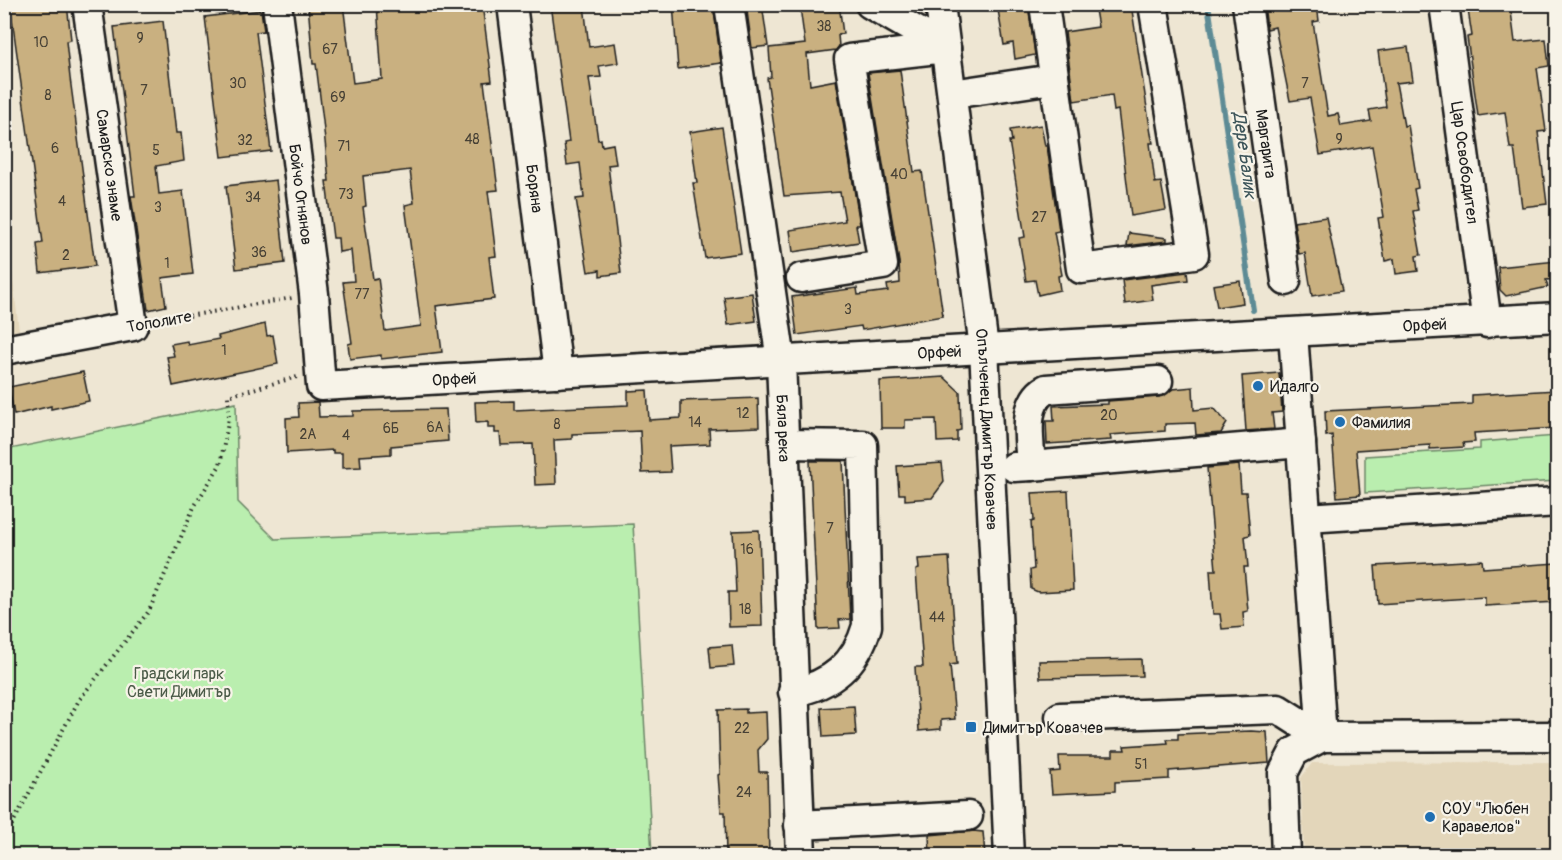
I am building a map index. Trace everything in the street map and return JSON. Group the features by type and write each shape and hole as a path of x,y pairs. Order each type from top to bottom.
{"street":[{"name":"Самарско знаме","path":"87,4 133,326"},
{"name":"Бойчо Огнянов","path":"277,4 314,294 320,379"},
{"name":"Боряна","path":"512,4 558,373"},
{"name":"Бяла река","path":"729,4 781,361 801,855"},
{"path":"870,4 946,48"},
{"name":"Опълченец Димитър Ковачев","path":"940,4 984,348 1009,855"},
{"path":"1044,4 1082,269 1194,254 1153,4"},
{"name":"Маргарита","path":"1247,4 1286,281"},
{"name":"Цар Освободител","path":"1444,4 1487,323"},
{"path":"801,278 882,265 849,59 946,48"},
{"path":"952,94 1053,79"},
{"name":"Орфей","path":"320,379 558,373 984,348 1487,323 1557,317"},
{"name":"Тополите","path":"4,350 133,326"},
{"path":"1293,333 1322,737"},
{"path":"1031,466 1029,408 1035,395 1046,389 1158,381"},
{"path":"991,469 1301,443"},
{"path":"784,444 863,445 867,626 861,648 840,671 816,688 793,692"},
{"path":"1307,518 1557,502"},
{"path":"1060,717 1293,707 1310,696 1317,670"},
{"path":"1278,709 1322,737"},
{"path":"1278,709 1286,855"},
{"path":"1283,772 1294,752 1322,737 1557,735"},
{"path":"799,825 968,816"}],"path":[{"name":"Тополите","path":"133,326 314,294"},
{"path":"4,842 5,836 79,700 149,611 194,507 220,465 229,418 228,396 320,379"}],"shaded area":[{"path":"4,207 19,330 5,333 4,333"},
{"name":"СОУ \"Любен Каравелов\"","path":"1557,762 1557,855 1304,855 1301,778 1312,763"}],"green space":[{"name":"Градски парк Свети Димитър","path":"236,403 238,502 275,539 633,524 652,855 5,855 5,450"},
{"path":"1557,436 1557,481 1365,493 1365,456 1480,449 1480,442"}],"building":[{"path":"10,4 67,4 71,40 66,41 95,266 40,273 37,244 43,243"},
{"path":"308,4 343,4 353,83 382,79 377,4 482,4 492,81 484,82 498,190 488,191 496,256 489,257 494,299 436,306 442,352 381,359 381,355 350,359 348,344 352,343 343,282 354,281 351,250 339,252 338,238 333,238 326,181 329,181 323,121 316,64 313,64","holes":["410,170 414,203 405,205 421,326 385,331 378,278 373,279 363,207 366,206 363,176"]},
{"path":"550,4 567,4 567,7 584,5 589,47 615,43 618,63 599,66 601,77 589,78 598,140 601,139 602,146 613,144 616,164 608,165 621,273 600,276 600,270 588,272 576,199 584,198 580,163 567,165 564,143 569,142"},
{"path":"673,4 713,4 721,63 678,69"},
{"path":"746,4 762,4 768,46 752,48"},
{"path":"802,4 839,4 843,34 838,35 839,46 836,50 807,54 810,85 836,80 860,225 856,225 859,242 793,252 790,230 845,221 840,192 784,196 767,78 771,77 769,48 805,44 800,7"},
{"path":"997,4 1028,4 1035,55 1015,59 1013,43 1004,45"},
{"path":"1094,4 1131,4 1153,143 1150,143 1155,183 1161,182 1166,210 1131,216 1118,110 1114,111 1112,95 1074,101 1065,32 1098,27"},
{"path":"1264,4 1317,4 1319,21 1313,22 1328,116 1338,114 1341,126 1371,121 1369,110 1386,107 1378,51 1408,47 1413,81 1396,83 1404,126 1408,125 1418,188 1414,189 1418,210 1413,211 1421,255 1416,256 1418,271 1396,274 1394,259 1385,261 1378,218 1384,217 1372,146 1320,155 1310,98 1290,101 1275,27 1267,29"},
{"path":"1487,4 1510,4 1515,42 1546,39 1549,66 1537,68 1546,131 1538,132 1547,204 1522,207 1514,148 1510,148 1505,112 1478,116 1467,37 1472,36 1468,10 1488,7"},
{"path":"261,10 264,31 256,32 271,151 222,157 205,17"},
{"path":"163,21 176,133 181,133 184,161 156,166 159,194 183,191 193,274 162,278 166,306 148,310 131,196 135,196 114,27"},
{"path":"900,70 914,172 922,171 943,316 862,330 861,326 797,335 792,297 857,288 858,295 888,291 887,285 900,283 899,262 868,73"},
{"path":"1041,125 1045,146 1047,146 1059,231 1054,232 1062,275 1058,276 1060,290 1038,295 1035,280 1026,281 1019,238 1025,237 1009,141 1012,141 1010,130"},
{"path":"722,127 741,253 705,258 693,183 697,183 690,132"},
{"path":"276,180 285,263 236,269 226,186"},
{"path":"1326,217 1342,291 1312,296 1305,253 1299,254 1294,222"},
{"path":"1129,233 1167,238 1167,241 1127,246"},
{"path":"1557,261 1557,279 1546,280 1548,287 1506,296 1500,290 1498,267"},
{"path":"1187,272 1188,280 1151,285 1153,300 1125,304 1122,280"},
{"path":"1240,281 1243,303 1217,307 1213,285"},
{"path":"752,293 756,321 728,325 724,297"},
{"path":"265,324 267,336 273,335 278,364 173,386 167,357 174,356 171,344 187,341 188,345 219,339 218,336"},
{"path":"83,372 89,401 51,409 51,406 14,415 9,387"},
{"name":"Идалго","path":"1279,373 1282,412 1272,413 1274,429 1246,431 1242,376"},
{"path":"944,377 960,392 961,430 957,431 957,441 937,442 936,419 905,420 905,428 881,428 880,381"},
{"path":"1193,387 1194,410 1214,408 1227,423 1221,433 1196,435 1195,423 1165,424 1165,431 1110,435 1111,440 1047,444 1046,421 1054,421 1053,406 1108,404 1108,401 1159,397 1173,389"},
{"path":"647,390 649,420 681,418 681,401 758,398 759,427 709,429 710,444 669,446 671,472 642,473 640,431 572,434 572,439 554,440 556,484 535,485 533,444 501,445 500,433 495,433 495,428 488,428 488,422 476,423 475,402 514,401 514,410 628,405 628,391"},
{"path":"1557,390 1557,428 1474,433 1475,442 1463,443 1464,447 1430,449 1430,445 1356,450 1360,495 1337,497 1332,435 1326,436 1325,411 1472,404 1472,395"},
{"path":"318,402 319,417 353,416 353,411 446,409 448,441 391,446 391,454 360,456 361,467 342,468 342,453 333,453 333,450 287,453 286,418 299,417 298,403"},
{"path":"810,461 843,461 850,619 839,620 840,628 818,629"},
{"path":"942,463 944,482 932,498 905,500 905,494 899,494 897,466"},
{"path":"1239,465 1241,492 1246,492 1250,535 1245,536 1248,567 1244,567 1248,611 1243,612 1244,627 1222,629 1220,614 1213,614 1210,570 1216,570 1207,468"},
{"path":"1068,491 1073,590 1038,592 1031,589 1030,570 1034,569 1032,493"},
{"path":"759,530 762,626 729,627 728,592 736,592 733,531"},
{"path":"949,557 957,664 950,665 955,719 941,720 941,729 919,731 915,667 923,667 916,570 919,569 918,559"},
{"path":"1482,560 1483,568 1557,563 1557,602 1485,606 1485,597 1378,604 1375,566"},
{"path":"732,645 734,666 711,668 709,647"},
{"path":"1141,659 1142,676 1040,678 1039,661"},
{"path":"854,706 856,735 823,737 821,708"},
{"path":"746,709 746,713 766,712 767,739 758,750 759,772 767,772 769,855 726,855 725,812 721,812 718,775 720,774 718,710"},
{"path":"1267,732 1269,763 1169,771 1169,779 1115,782 1115,791 1052,794 1050,772 1060,771 1059,756 1113,756 1113,750 1125,750 1124,746 1168,743 1167,739 1178,739 1178,734"},
{"path":"983,832 985,855 930,855 929,835"}],"waterway":[{"name":"Дере Балик","path":"1208,4 1253,310"}],"place":[{"name":"Идалго","path":"1258,386"},
{"name":"Фамилия","path":"1340,422"},
{"name":"Димитър Ковачев","path":"971,727"},
{"name":"СОУ \"Любен Каравелов\"","path":"1430,817"}]}
